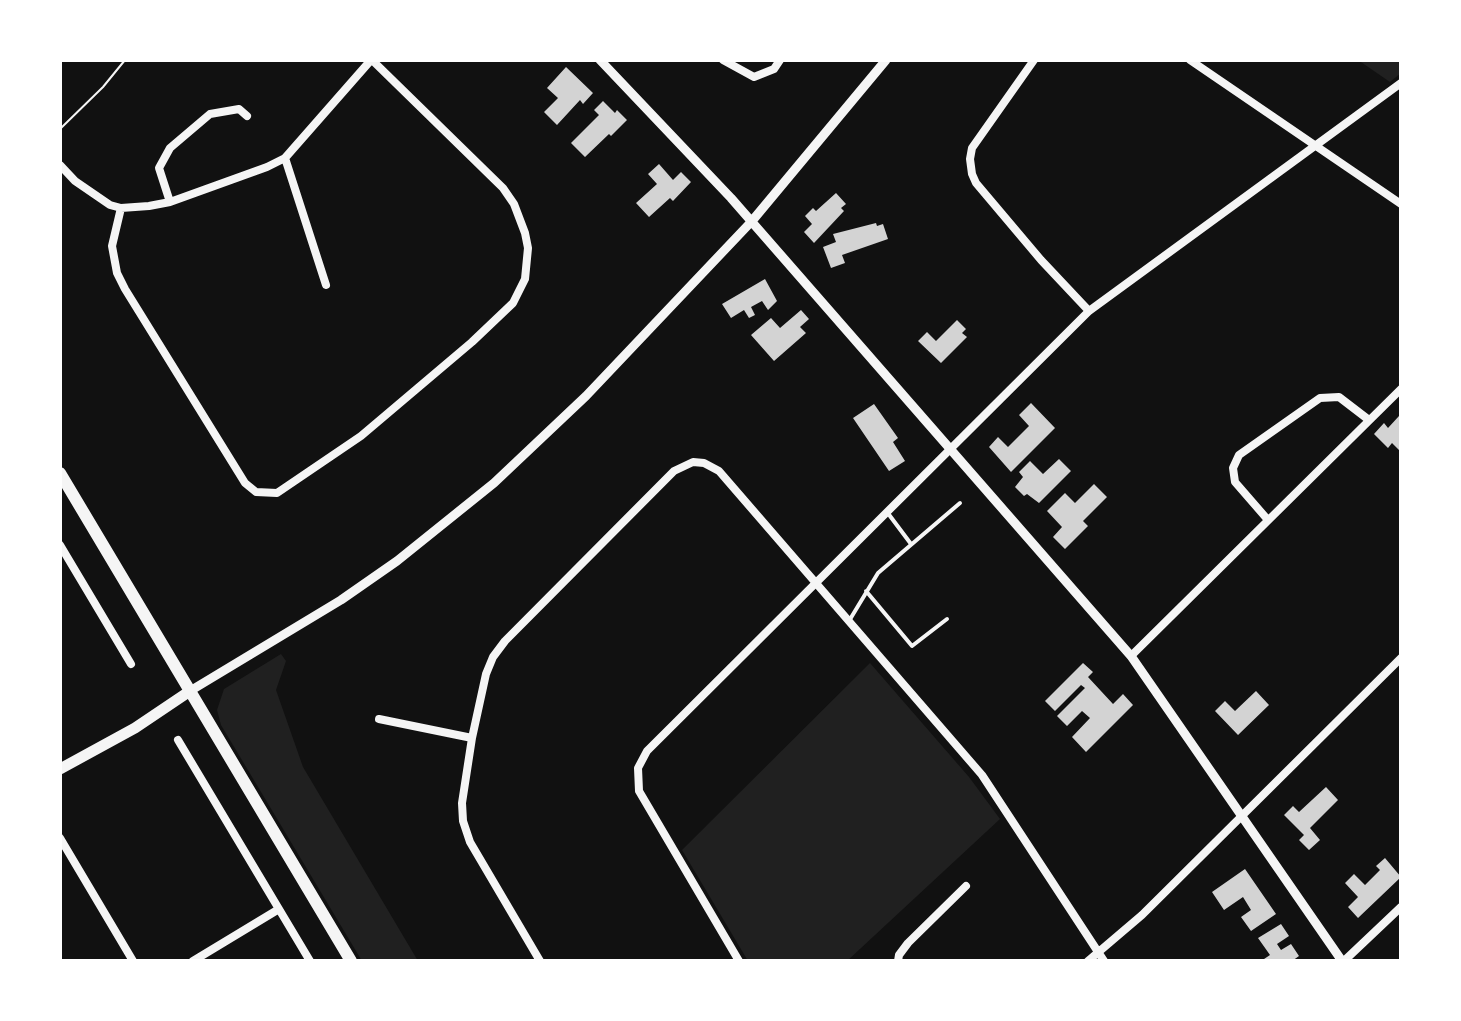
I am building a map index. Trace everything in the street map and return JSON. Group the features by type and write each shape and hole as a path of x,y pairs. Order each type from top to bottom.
{"main road":[{"path":"60,473 351,961"},
{"path":"60,769 135,728 190,691"}],"street":[{"path":"60,165 94,196 121,208 170,202 285,158 371,60 503,188 514,204 525,233 528,248 525,279 513,303 361,436 277,493 256,492 245,483 125,289 113,259 112,246 121,208"},
{"path":"600,60 752,221 1131,656 1343,961 1401,907"},
{"path":"723,60 754,77 774,69 780,60"},
{"path":"190,691 341,600 397,561 449,521 544,438 752,221 886,60"},
{"path":"1034,60 972,148 970,166 976,183 1089,311"},
{"path":"1190,60 1401,204"},
{"path":"739,961 639,791 638,768 647,751 1089,311 1401,83"},
{"path":"170,202 159,168 170,148 210,114 239,109 247,116"},
{"path":"285,158 326,285"},
{"path":"1131,656 1401,389"},
{"path":"1268,520 1235,482 1233,468 1239,455 1320,398 1339,397 1369,420"},
{"path":"540,961 470,842 463,821 462,803 472,738 486,674 505,641 674,471 693,462 704,463 719,471 982,775 1102,957"},
{"path":"60,545 131,664"},
{"path":"60,568 70,562"},
{"path":"1088,961 1102,957 1401,658"},
{"path":"379,719 472,738"},
{"path":"178,740 310,961"},
{"path":"60,838 133,961"},
{"path":"898,961 908,943 966,886"},
{"path":"193,961 279,909"}],"lane":[{"path":"849,621 878,573 960,503"},
{"path":"887,512 911,544"},
{"path":"866,591 912,646 947,619"}],"path":[{"path":"60,129 103,87 125,60"}],"shaded area":[{"path":"1358,60 1401,60 1401,73 1390,82"},
{"path":"281,654 286,661 276,690 303,767 418,961 362,961 221,725 217,710 224,689"},
{"path":"870,663 969,777 1000,819 847,961 748,961 682,850"}],"building":[{"path":"566,67 593,93 583,104 580,100 557,125 544,112 558,98 547,88"},
{"path":"603,101 627,120 585,157 571,143 599,115 594,110"},
{"path":"659,164 673,180 681,172 691,182 673,201 670,198 649,217 636,203 657,184 648,174"},
{"path":"836,193 846,204 841,208 844,211 814,243 804,232 812,224 805,216 813,208 816,211"},
{"path":"876,223 877,226 883,224 888,239 842,255 845,263 831,268 823,247 836,242 833,234"},
{"path":"765,279 777,301 768,310 762,301 751,307 755,315 749,318 744,310 731,318 722,304"},
{"path":"801,310 809,319 800,327 806,333 774,361 751,335 771,318 780,328"},
{"path":"957,320 966,329 962,333 967,337 941,363 918,341 927,332 936,341"},
{"path":"1031,403 1055,428 1011,472 989,447 998,437 1008,447 1029,426 1019,415"},
{"path":"874,404 898,438 893,442 905,461 889,471 853,418"},
{"path":"1399,416 1401,452 1392,443 1388,448 1374,434 1384,423 1388,428"},
{"path":"1059,459 1071,471 1039,503 1027,494 1024,496 1015,487 1023,477 1019,472 1030,461 1043,474"},
{"path":"1094,484 1107,497 1083,521 1088,526 1065,549 1053,537 1062,527 1047,511 1065,493 1075,503"},
{"path":"1083,663 1093,672 1088,677 1113,704 1123,694 1133,705 1086,752 1072,737 1090,718 1082,711 1067,726 1057,716 1085,688 1081,685 1055,711 1045,701"},
{"path":"1256,691 1269,705 1238,735 1215,711 1225,701 1235,711"},
{"path":"1326,787 1338,800 1310,828 1320,840 1309,850 1299,840 1304,835 1284,815 1293,806 1299,812"},
{"path":"1385,858 1401,877 1358,918 1348,907 1358,897 1345,883 1354,874 1365,885 1380,870 1376,866"},
{"path":"1245,869 1276,914 1251,931 1241,917 1251,910 1243,897 1224,910 1212,892"},
{"path":"1281,924 1289,936 1277,944 1281,950 1291,944 1299,956 1292,961 1261,961 1270,955 1258,938"}]}
